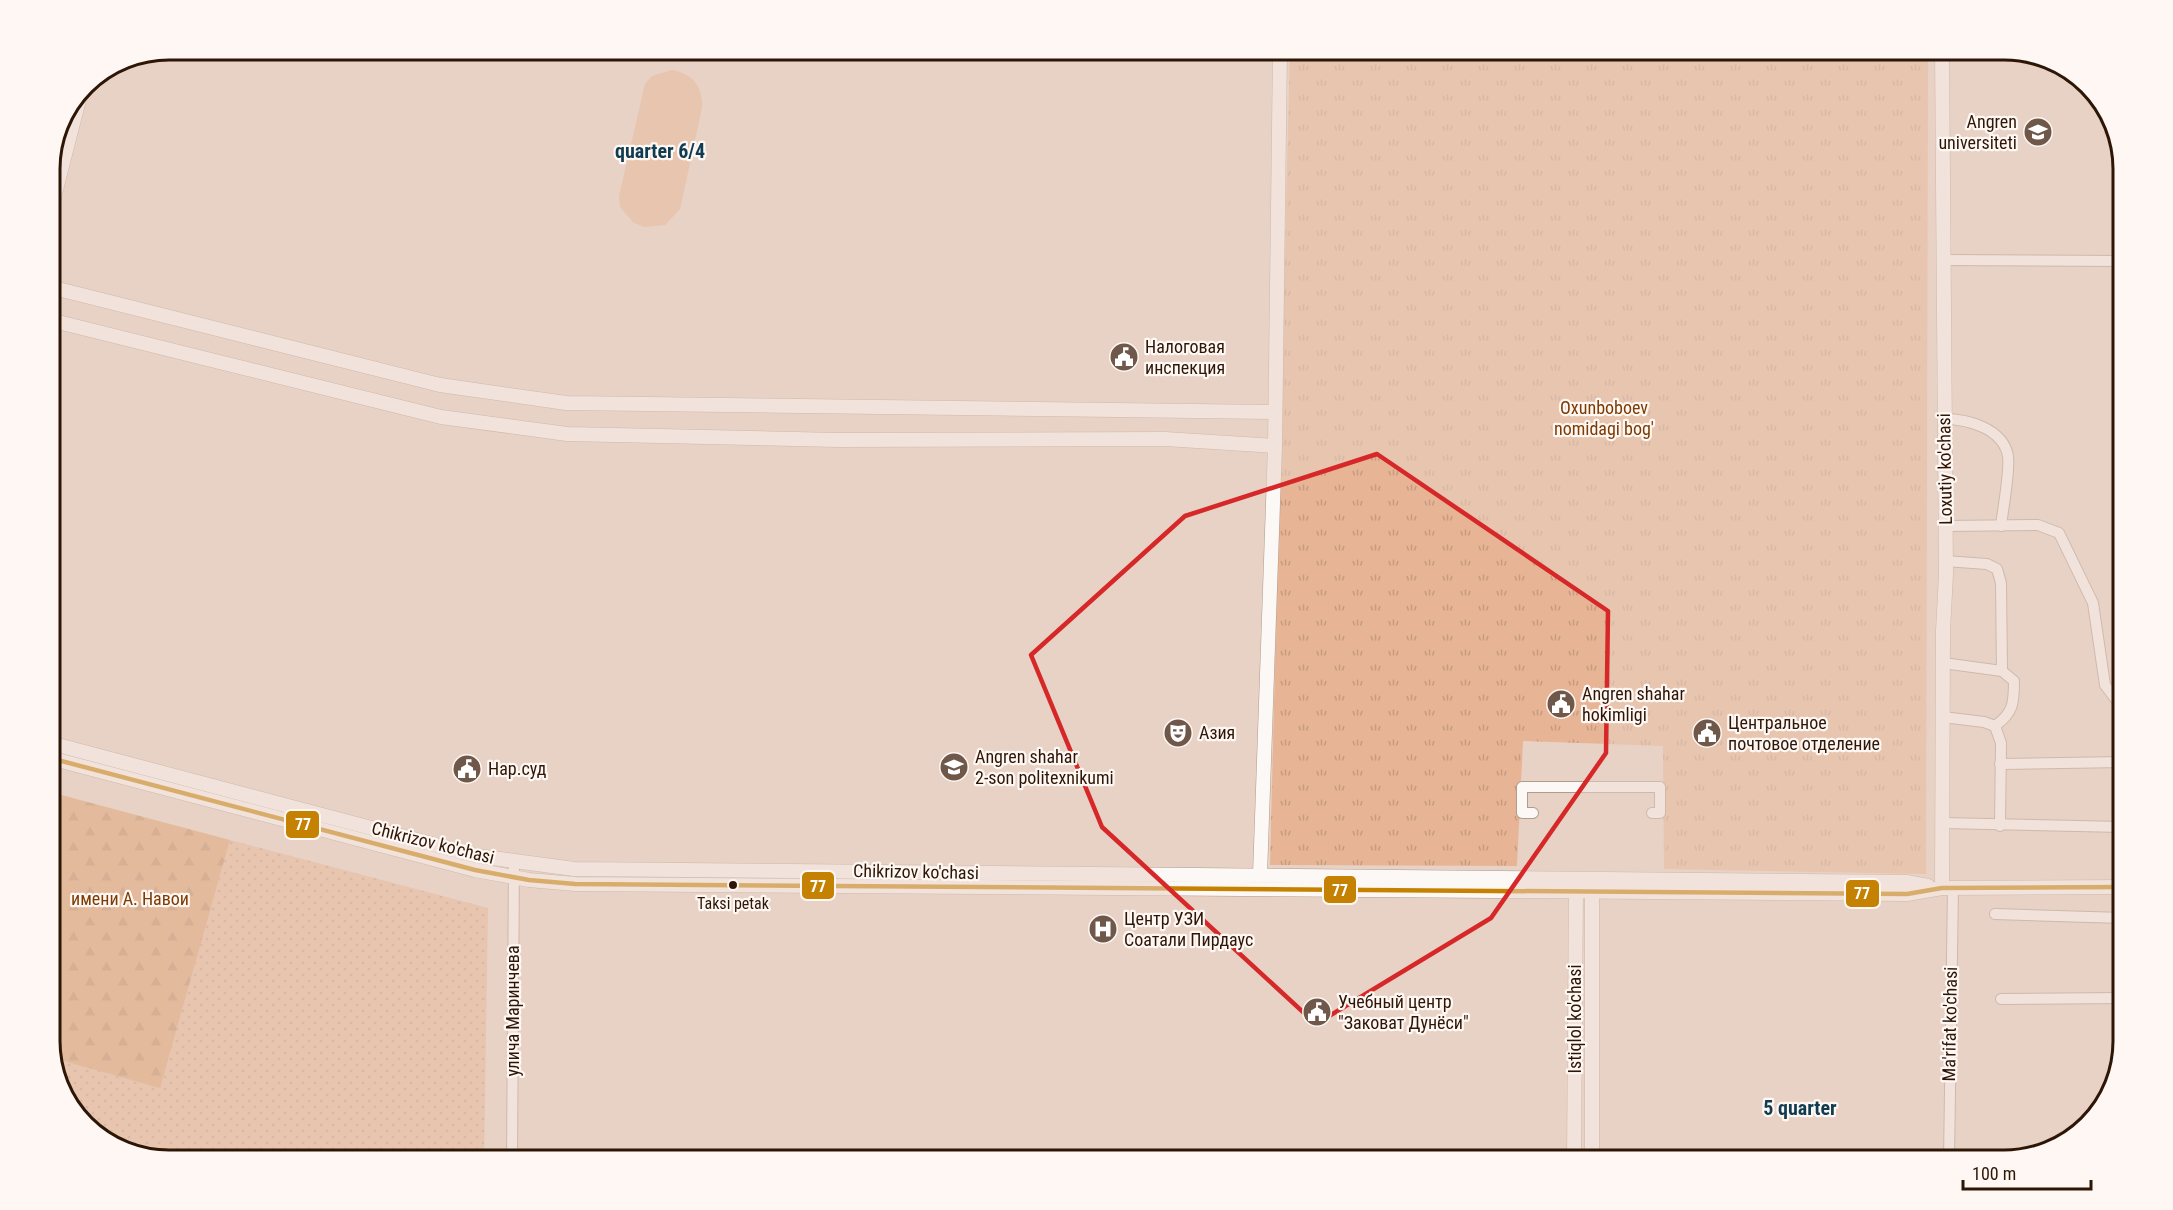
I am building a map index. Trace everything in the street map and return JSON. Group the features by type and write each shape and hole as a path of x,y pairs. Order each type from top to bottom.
{"main road":[{"path":"1260,875 1275,446 1280,60"},
{"name":"Loxutiy ko'chasi","path":"1942,60 1946,526 1942,717 1943,823 1947,888"},
{"path":"60,174 76,113"},
{"path":"60,289 440,385 566,403 1275,412"},
{"path":"60,322 441,417 567,434 838,440 1165,439 1275,446"},
{"name":"Chikrizov ko'chasi","path":"60,745 477,856 574,869 1260,875 1531,885"},
{"name":"Chikrizov ko'chasi","path":"60,761 453,865 514,878 575,884 1592,885 1907,894 1947,888 2113,887"},
{"name":"Istiqlol ko'chasi","path":"1574,1150 1576,885"},
{"name":"Istiqlol ko'chasi","path":"1592,885 1592,1150"}],"street":[{"path":"1944,260 2113,261"},
{"path":"1944,419 1975,422 1996,436 2008,455 2001,526"},
{"path":"1946,526 2038,525 2059,533 2093,603 2105,685 2113,696"},
{"path":"1945,561 1987,564 1997,569 2001,583 2002,670"},
{"path":"1943,663 2002,670 2014,681 2014,699 2008,717 1995,726"},
{"path":"1942,717 1984,722 1995,726"},
{"path":"1995,726 2001,743 2000,826"},
{"path":"2001,764 2113,762"},
{"path":"1533,813 1522,813 1522,787 1660,787 1660,813 1652,813"},
{"path":"1943,823 2113,827"},
{"name":"улича Маринчева","path":"512,1150 514,862"},
{"name":"Ma'rifat ko'chasi","path":"1947,888 1948,1150"},
{"path":"1995,914 2113,918"},
{"path":"2001,999 2113,998"}],"highlighted area":[{"path":"1377,454 1608,611 1606,753 1491,918 1316,1024 1102,827 1031,655 1185,516"}],"green space":[{"name":"Oxunboboev nomidagi bog'","path":"1290,60 1928,60 1926,874 1664,869 1663,746 1523,741 1517,866 1270,865"},
{"path":"672,70 686,75 695,83 701,94 702,108 680,209 665,225 644,227 634,223 620,207 619,196 645,84 652,76"},
{"name":"имени А. Навои","path":"60,795 230,840 160,1088 62,1060"},
{"path":"230,840 488,908 484,1150 155,1149 127,1142 92,1118 68,1083 62,1060 160,1087"}],"transit line":[{"name":"77","path":"60,761 475,870 529,880 575,884 1907,894 1942,888 2113,887"}],"place":[{"name":"Angren universiteti","path":"2038,132"},
{"name":"Налоговая инспекция","path":"1124,357"},
{"name":"Angren shahar hokimligi","path":"1561,704"},
{"name":"Азия","path":"1178,733"},
{"name":"Центральное почтовое отделение","path":"1707,733"},
{"name":"Angren shahar 2-son politexnikumi","path":"954,767"},
{"name":"Нар.суд","path":"467,769"},
{"name":"Taksi petak","path":"733,885"},
{"name":"Центр УЗИ Соатали Пирдаус","path":"1103,929"},
{"name":"Учебный центр \"Заковат Дунёси\"","path":"1317,1012"}],"district":[{"name":"quarter 6/4","path":"660,151"},
{"name":"5 quarter","path":"1800,1108"}]}
